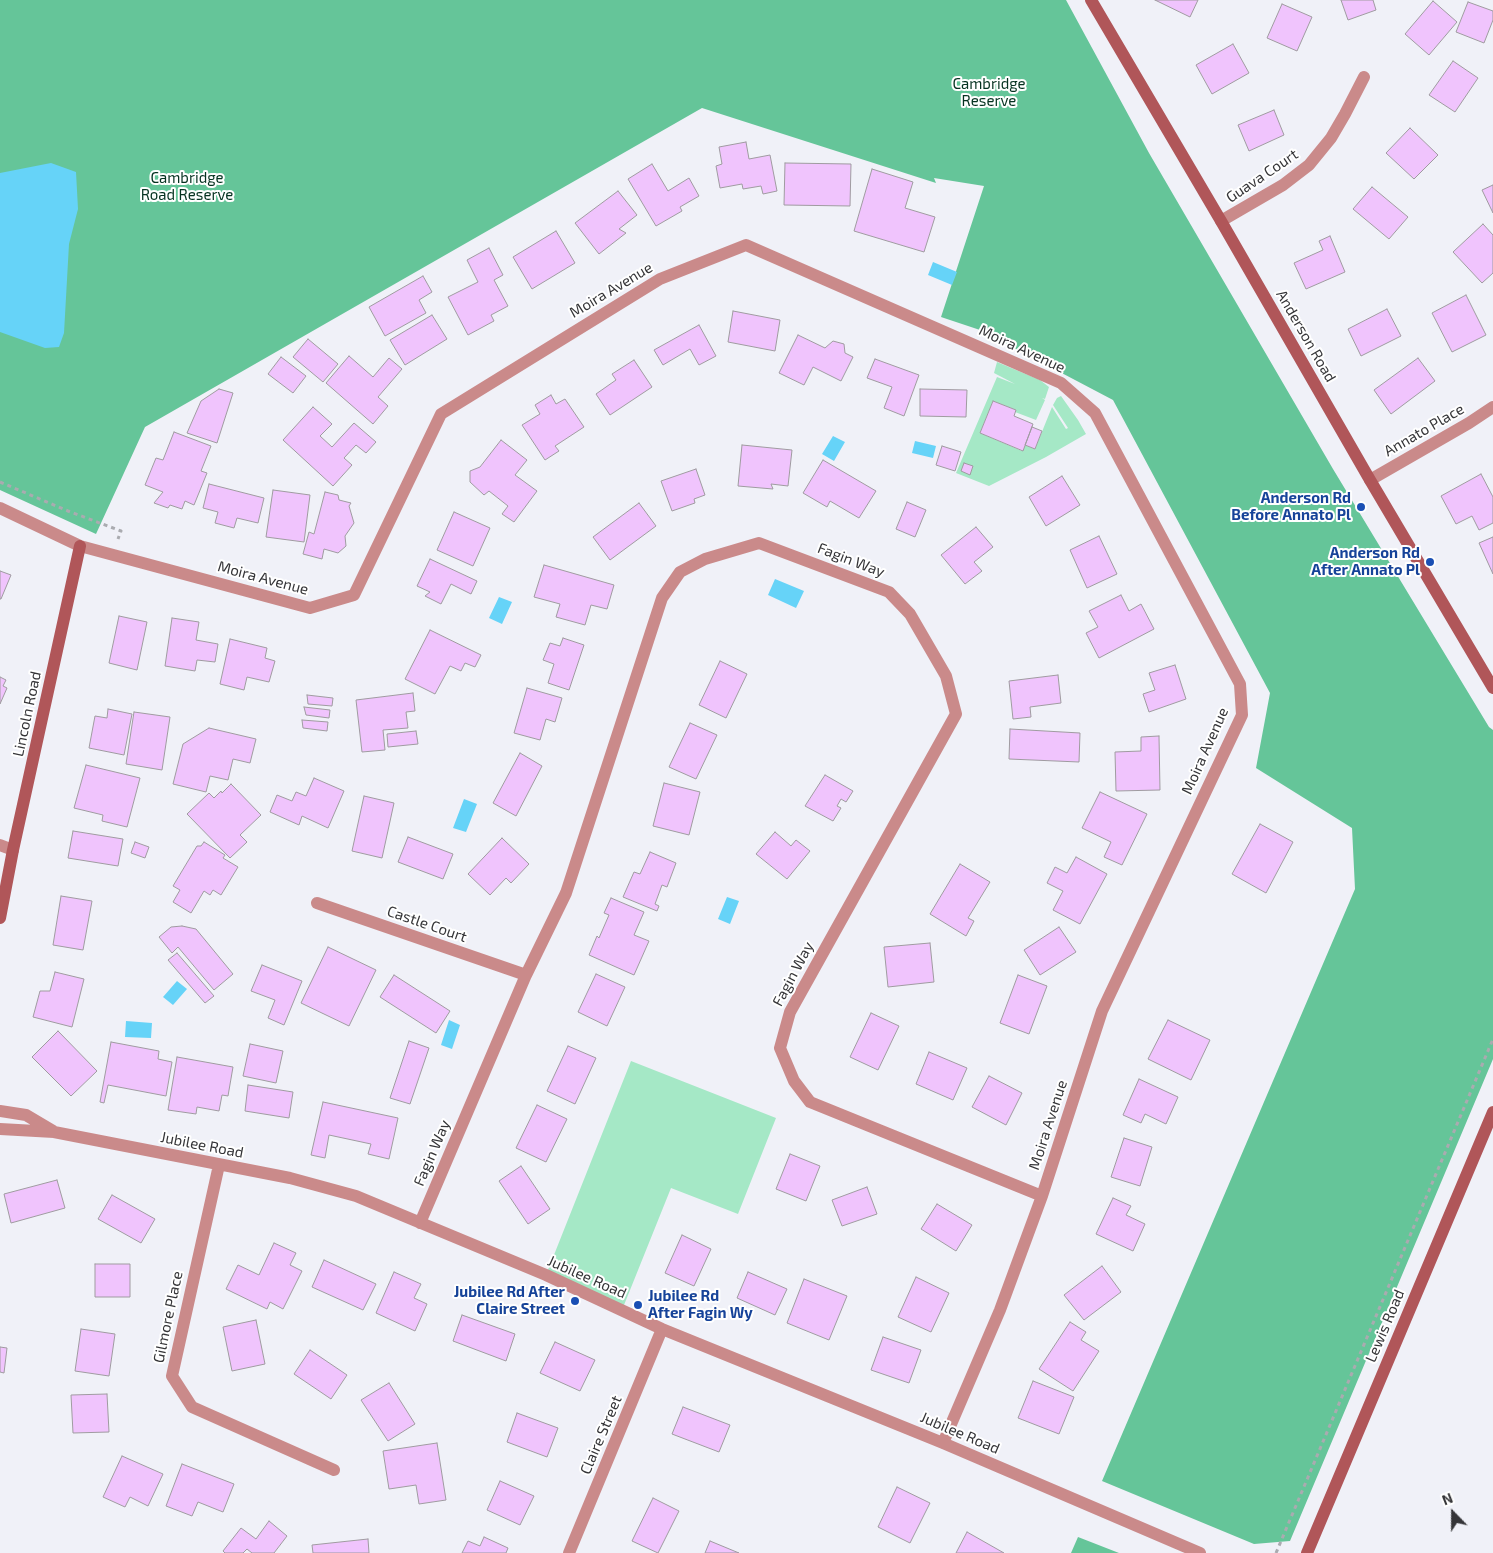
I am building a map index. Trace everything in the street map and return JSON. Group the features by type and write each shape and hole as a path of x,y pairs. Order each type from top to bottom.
{"street":[{"name":"Anderson Road","path":"1091,0 1493,688"},
{"name":"Guava Court","path":"1221,221 1283,185 1309,165 1331,138 1364,77"},
{"name":"Moira Avenue","path":"0,508 80,546 310,608 354,596 441,414 660,279 746,244 1061,383 1095,413 1240,684 1242,715 1102,1011 1042,1196 1000,1310 944,1443"},
{"name":"Annato Place","path":"1370,480 1469,423 1493,407"},
{"name":"Fagin Way","path":"420,1223 526,975 566,893 662,598 680,572 705,559 759,543 889,592 910,614 946,676 956,714 790,1012 780,1048 794,1081 810,1102 1042,1196"},
{"name":"Lincoln Road","path":"0,918 13,850 80,546"},
{"path":"0,845 13,850"},
{"name":"Castle Court","path":"317,903 526,975"},
{"name":"Jubilee Road","path":"0,1111 26,1115 54,1132"},
{"name":"Lewis Road","path":"1307,1553 1493,1112"},
{"name":"Jubilee Road","path":"0,1129 54,1132 290,1178 356,1196 546,1275 662,1329 944,1443 1200,1553"},
{"name":"Gilmore Place","path":"219,1165 172,1376 192,1407 334,1470"},
{"name":"Claire Street","path":"569,1553 662,1329"}],"path":[{"path":"1276,1553 1493,1039"}],"green space":[{"path":"0,0 1066,0 1149,153 1333,469 1489,727 1493,730 1493,1059 1290,1541 1254,1544 1102,1481 1355,889 1352,828 1256,768 1270,693 1113,400 980,330 941,317 984,186 934,178 936,183 702,108 145,427 96,534 0,490"},
{"path":"997,362 1040,380 1049,387 1045,399 1042,398 1045,400 1036,420 993,401 980,433 1022,451 1025,445 1035,449 1052,407 1066,429 1068,428 1053,405 1057,398 1061,396 1086,434 989,486 956,473 997,377 1015,384 994,373"},
{"path":"631,1061 776,1118 738,1214 671,1188 622,1310 546,1275"},
{"path":"1078,1537 1119,1553 1071,1553"}],"water":[{"path":"51,163 76,172 78,209 69,244 64,333 59,347 45,348 0,332 0,173"},
{"path":"933,262 957,272 952,285 928,275"},
{"path":"833,436 845,442 834,461 822,454"},
{"path":"915,441 936,446 933,458 912,453"},
{"path":"775,579 804,591 796,608 768,595"},
{"path":"499,597 512,602 502,624 489,618"},
{"path":"464,799 477,804 466,832 453,828"},
{"path":"727,897 739,901 730,924 718,919"},
{"path":"177,981 187,989 173,1005 163,997"},
{"path":"449,1020 460,1025 452,1049 441,1045"},
{"path":"126,1021 152,1023 151,1038 125,1037"}],"building":[{"path":"1155,0 1198,0 1190,17"},
{"path":"1341,0 1373,0 1376,10 1348,20"},
{"path":"1433,1 1457,22 1429,55 1405,34"},
{"path":"1468,2 1493,11 1493,20 1484,43 1456,32"},
{"path":"1282,4 1312,17 1297,51 1267,38"},
{"path":"1233,44 1249,73 1212,94 1196,65"},
{"path":"1453,61 1478,78 1455,112 1429,95"},
{"path":"1274,110 1284,135 1249,151 1238,125"},
{"path":"1410,128 1438,155 1414,179 1386,153"},
{"path":"746,142 749,159 770,155 777,191 763,194 761,186 743,189 742,184 720,188 716,166 722,164 719,147"},
{"path":"785,163 851,164 850,206 784,205"},
{"path":"652,164 668,191 689,178 699,196 680,207 682,211 656,226 628,179"},
{"path":"872,169 913,182 905,208 935,217 924,252 854,231"},
{"path":"1493,185 1493,213 1482,190"},
{"path":"1372,187 1408,217 1389,239 1353,209"},
{"path":"618,191 637,215 619,229 626,233 599,254 575,223"},
{"path":"1483,224 1493,235 1493,273 1482,283 1453,252"},
{"path":"556,231 575,263 532,289 513,257"},
{"path":"1330,236 1345,272 1306,289 1294,263 1323,250 1319,241"},
{"path":"489,248 503,275 494,280 508,306 491,315 494,321 468,335 448,297 478,282 467,260"},
{"path":"423,276 432,292 419,300 426,313 385,336 369,307"},
{"path":"1466,295 1486,335 1452,352 1432,313"},
{"path":"1387,309 1401,336 1361,356 1348,329"},
{"path":"733,311 780,320 775,351 728,342"},
{"path":"432,315 447,339 405,365 390,340"},
{"path":"699,325 716,356 699,365 690,349 663,365 654,350"},
{"path":"798,335 825,348 833,341 844,344 845,353 853,357 841,381 813,367 804,385 779,373"},
{"path":"308,339 338,364 323,382 293,357"},
{"path":"349,356 373,377 389,358 402,369 378,397 388,406 373,424 326,383"},
{"path":"281,357 306,376 293,393 268,374"},
{"path":"1418,358 1435,381 1391,414 1374,390"},
{"path":"875,359 919,375 904,416 884,408 892,387 867,378"},
{"path":"634,360 652,387 610,415 596,394 616,380 612,374"},
{"path":"219,389 233,393 217,443 187,433 201,401"},
{"path":"920,389 967,390 966,417 920,416"},
{"path":"551,395 556,404 565,399 584,427 555,446 559,451 545,460 522,425 540,414 535,405"},
{"path":"993,401 1016,410 1014,416 1033,424 1023,451 980,433"},
{"path":"313,407 332,424 320,436 332,447 354,423 376,442 366,453 356,445 344,458 352,465 333,486 283,440"},
{"path":"1032,427 1042,431 1035,449 1025,445"},
{"path":"174,432 211,446 201,471 207,473 194,505 185,501 182,509 170,505 168,508 154,503 163,492 145,485 156,458 163,460"},
{"path":"501,440 527,460 515,475 537,491 514,522 502,514 508,506 489,491 484,495 470,482 470,471 480,467"},
{"path":"742,445 792,450 788,486 771,484 773,489 738,486"},
{"path":"942,446 961,452 955,471 936,465"},
{"path":"823,460 876,491 859,518 830,501 827,507 803,493"},
{"path":"964,463 973,466 970,475 961,471"},
{"path":"696,469 705,495 694,499 695,503 672,511 661,481"},
{"path":"1481,474 1493,497 1493,523 1479,530 1472,516 1456,524 1441,496"},
{"path":"1062,476 1080,505 1046,526 1029,497"},
{"path":"209,484 264,498 258,523 237,518 234,528 215,523 218,512 203,508"},
{"path":"273,490 310,495 304,542 266,537"},
{"path":"325,492 338,495 339,500 351,503 349,506 354,523 345,536 346,546 338,553 324,549 322,559 303,554 309,532 314,534"},
{"path":"907,502 926,510 915,537 896,529"},
{"path":"639,503 656,526 610,560 593,537"},
{"path":"454,512 490,528 473,566 437,550"},
{"path":"976,527 993,547 974,562 982,571 965,584 941,555"},
{"path":"1099,536 1117,574 1087,588 1070,550"},
{"path":"1493,537 1493,574 1479,543"},
{"path":"430,559 477,581 471,594 451,584 441,604 425,596 430,592 417,586"},
{"path":"544,565 614,585 607,609 591,605 585,625 556,617 560,604 534,597"},
{"path":"0,571 11,575 1,599 0,599"},
{"path":"1121,595 1129,611 1141,604 1154,629 1099,658 1086,633 1098,627 1089,611"},
{"path":"119,616 147,622 137,670 109,663"},
{"path":"172,618 199,622 196,640 218,644 215,662 197,660 195,671 165,666"},
{"path":"430,630 481,655 475,667 465,663 461,671 450,666 435,694 405,679"},
{"path":"563,638 584,645 569,690 548,683 554,664 543,660 550,643 560,646"},
{"path":"230,639 267,648 265,658 275,661 269,682 247,677 244,690 220,684"},
{"path":"720,661 747,674 726,718 699,705"},
{"path":"1175,665 1186,699 1149,712 1143,694 1155,690 1149,673"},
{"path":"1058,675 1061,703 1030,707 1031,717 1013,719 1009,681"},
{"path":"0,677 6,680 3,686 7,688 0,704"},
{"path":"527,688 562,698 555,722 546,719 540,740 514,733"},
{"path":"413,693 415,711 406,712 408,728 383,730 385,750 362,752 356,700"},
{"path":"307,695 333,698 332,706 308,704"},
{"path":"304,707 330,710 329,718 306,715"},
{"path":"108,709 132,714 124,755 89,748 95,716 107,718"},
{"path":"134,712 170,717 162,770 126,764"},
{"path":"302,720 328,722 327,731 303,728"},
{"path":"690,723 717,735 696,779 669,767"},
{"path":"209,728 256,739 250,763 233,759 228,780 210,776 206,792 173,784 183,744"},
{"path":"1010,729 1080,733 1079,762 1009,759"},
{"path":"416,731 418,744 388,747 387,734"},
{"path":"1159,736 1160,790 1116,791 1115,752 1141,751 1141,737"},
{"path":"520,753 542,766 516,816 493,803"},
{"path":"86,765 140,778 127,827 102,821 103,815 74,808"},
{"path":"825,775 853,791 846,802 841,799 837,806 841,808 833,821 805,806"},
{"path":"314,778 344,791 328,828 302,816 299,825 270,812 277,795 292,801 296,792 306,796"},
{"path":"664,783 700,792 689,835 653,826"},
{"path":"231,784 261,815 240,835 247,842 230,858 187,814 209,793 214,798"},
{"path":"1100,792 1147,814 1122,865 1104,857 1111,842 1082,828"},
{"path":"364,796 394,803 382,858 352,851"},
{"path":"1260,824 1293,842 1266,893 1232,874"},
{"path":"73,831 123,839 118,866 68,858"},
{"path":"775,832 791,846 796,840 810,851 787,879 756,854"},
{"path":"408,837 453,854 443,879 398,862"},
{"path":"502,838 529,864 511,883 506,878 490,895 468,874"},
{"path":"135,842 149,847 145,858 131,853"},
{"path":"204,842 225,855 223,858 238,867 221,895 213,890 210,895 204,891 191,913 173,902 180,890 173,886 197,846 201,846"},
{"path":"650,852 676,863 667,887 662,885 655,904 659,906 657,911 623,897 634,872 640,874"},
{"path":"1076,857 1107,874 1080,924 1053,910 1063,891 1047,883 1055,867 1067,873"},
{"path":"960,864 990,882 968,918 974,921 966,936 930,914"},
{"path":"61,896 92,901 83,950 53,945"},
{"path":"611,898 644,912 634,935 649,941 634,975 589,955 609,915 604,913"},
{"path":"182,926 196,929 233,974 214,990 178,947 172,953 159,937 171,927"},
{"path":"1059,927 1076,952 1040,975 1024,950"},
{"path":"930,943 934,982 888,987 884,947"},
{"path":"328,947 376,970 349,1026 301,1003"},
{"path":"177,953 214,996 205,1003 168,960"},
{"path":"262,965 302,981 284,1025 268,1018 275,1000 251,991"},
{"path":"55,972 84,979 72,1027 33,1017 40,991 50,991"},
{"path":"596,974 625,987 607,1026 578,1012"},
{"path":"394,975 450,1011 436,1033 380,997"},
{"path":"1018,975 1047,986 1029,1034 1000,1023"},
{"path":"871,1013 899,1026 878,1070 850,1057"},
{"path":"1168,1020 1210,1040 1191,1080 1148,1059"},
{"path":"58,1031 97,1071 71,1096 32,1057"},
{"path":"409,1041 429,1048 410,1104 390,1098"},
{"path":"111,1042 159,1051 158,1059 172,1062 166,1096 108,1085 104,1103 100,1102"},
{"path":"250,1044 283,1051 276,1083 243,1076"},
{"path":"568,1046 596,1058 575,1104 547,1091"},
{"path":"929,1052 967,1068 953,1100 916,1084"},
{"path":"177,1057 233,1067 228,1096 222,1095 219,1111 197,1107 196,1114 168,1110"},
{"path":"989,1076 1022,1093 1006,1125 972,1107"},
{"path":"1139,1079 1178,1097 1166,1124 1145,1114 1141,1123 1123,1115"},
{"path":"248,1085 293,1092 289,1118 245,1111"},
{"path":"323,1102 398,1118 389,1159 368,1154 371,1144 329,1135 325,1158 311,1155"},
{"path":"537,1105 567,1119 546,1162 516,1148"},
{"path":"1124,1138 1152,1147 1140,1186 1111,1177"},
{"path":"790,1154 820,1166 806,1201 776,1189"},
{"path":"521,1166 550,1209 528,1224 499,1181"},
{"path":"57,1180 65,1208 11,1223 4,1194"},
{"path":"867,1187 877,1214 842,1226 832,1200"},
{"path":"112,1195 155,1219 141,1243 98,1219"},
{"path":"1113,1198 1131,1206 1126,1215 1145,1224 1133,1251 1096,1234"},
{"path":"937,1204 972,1225 956,1251 921,1229"},
{"path":"682,1235 711,1249 694,1286 665,1273"},
{"path":"274,1243 296,1253 290,1265 302,1271 283,1309 270,1302 267,1309 226,1289 238,1265 259,1275"},
{"path":"324,1260 376,1284 363,1310 312,1287"},
{"path":"95,1264 130,1264 130,1297 95,1297"},
{"path":"1102,1266 1121,1292 1084,1320 1064,1295"},
{"path":"394,1272 421,1284 414,1298 427,1304 415,1331 376,1313"},
{"path":"748,1272 787,1289 775,1315 737,1298"},
{"path":"916,1277 949,1293 931,1332 898,1317"},
{"path":"804,1279 847,1296 829,1340 787,1323"},
{"path":"462,1315 515,1334 506,1361 453,1341"},
{"path":"256,1320 265,1364 232,1371 223,1327"},
{"path":"1070,1322 1086,1332 1081,1340 1099,1351 1073,1391 1039,1369"},
{"path":"81,1329 115,1334 109,1376 75,1371"},
{"path":"883,1337 921,1350 909,1383 871,1370"},
{"path":"555,1342 595,1360 580,1391 540,1373"},
{"path":"0,1347 7,1348 4,1373 0,1372"},
{"path":"310,1350 347,1375 331,1399 294,1374"},
{"path":"1033,1381 1074,1397 1059,1434 1018,1418"},
{"path":"389,1383 415,1424 388,1441 361,1400"},
{"path":"107,1394 109,1432 73,1433 71,1395"},
{"path":"683,1407 730,1425 719,1452 672,1434"},
{"path":"517,1413 558,1428 547,1457 507,1442"},
{"path":"437,1443 446,1500 419,1504 416,1485 389,1489 383,1451"},
{"path":"122,1456 163,1474 148,1506 130,1497 125,1507 103,1497"},
{"path":"182,1464 234,1484 223,1512 198,1502 192,1516 166,1506"},
{"path":"500,1481 534,1496 520,1525 487,1510"},
{"path":"897,1487 930,1503 910,1543 878,1527"},
{"path":"653,1498 679,1511 658,1553 632,1541"},
{"path":"269,1521 287,1536 274,1553 252,1553 247,1549 243,1553 225,1553 223,1551 241,1528 256,1539"},
{"path":"967,1532 1004,1553 956,1553"},
{"path":"484,1537 508,1548 506,1553 462,1553 468,1541 480,1546"},
{"path":"368,1539 369,1553 313,1553 312,1545"},
{"path":"710,1541 739,1553 705,1553"}],"place":[{"name":"Anderson Rd Before Annato Pl","path":"1361,507"},
{"name":"Anderson Rd After Annato Pl","path":"1430,562"},
{"name":"Jubilee Rd After Claire Street","path":"575,1301"},
{"name":"Jubilee Rd After Fagin Wy","path":"638,1305"}],"park label":[{"name":"Cambridge Reserve","path":"989,92"},
{"name":"Cambridge Road Reserve","path":"187,186"}]}
